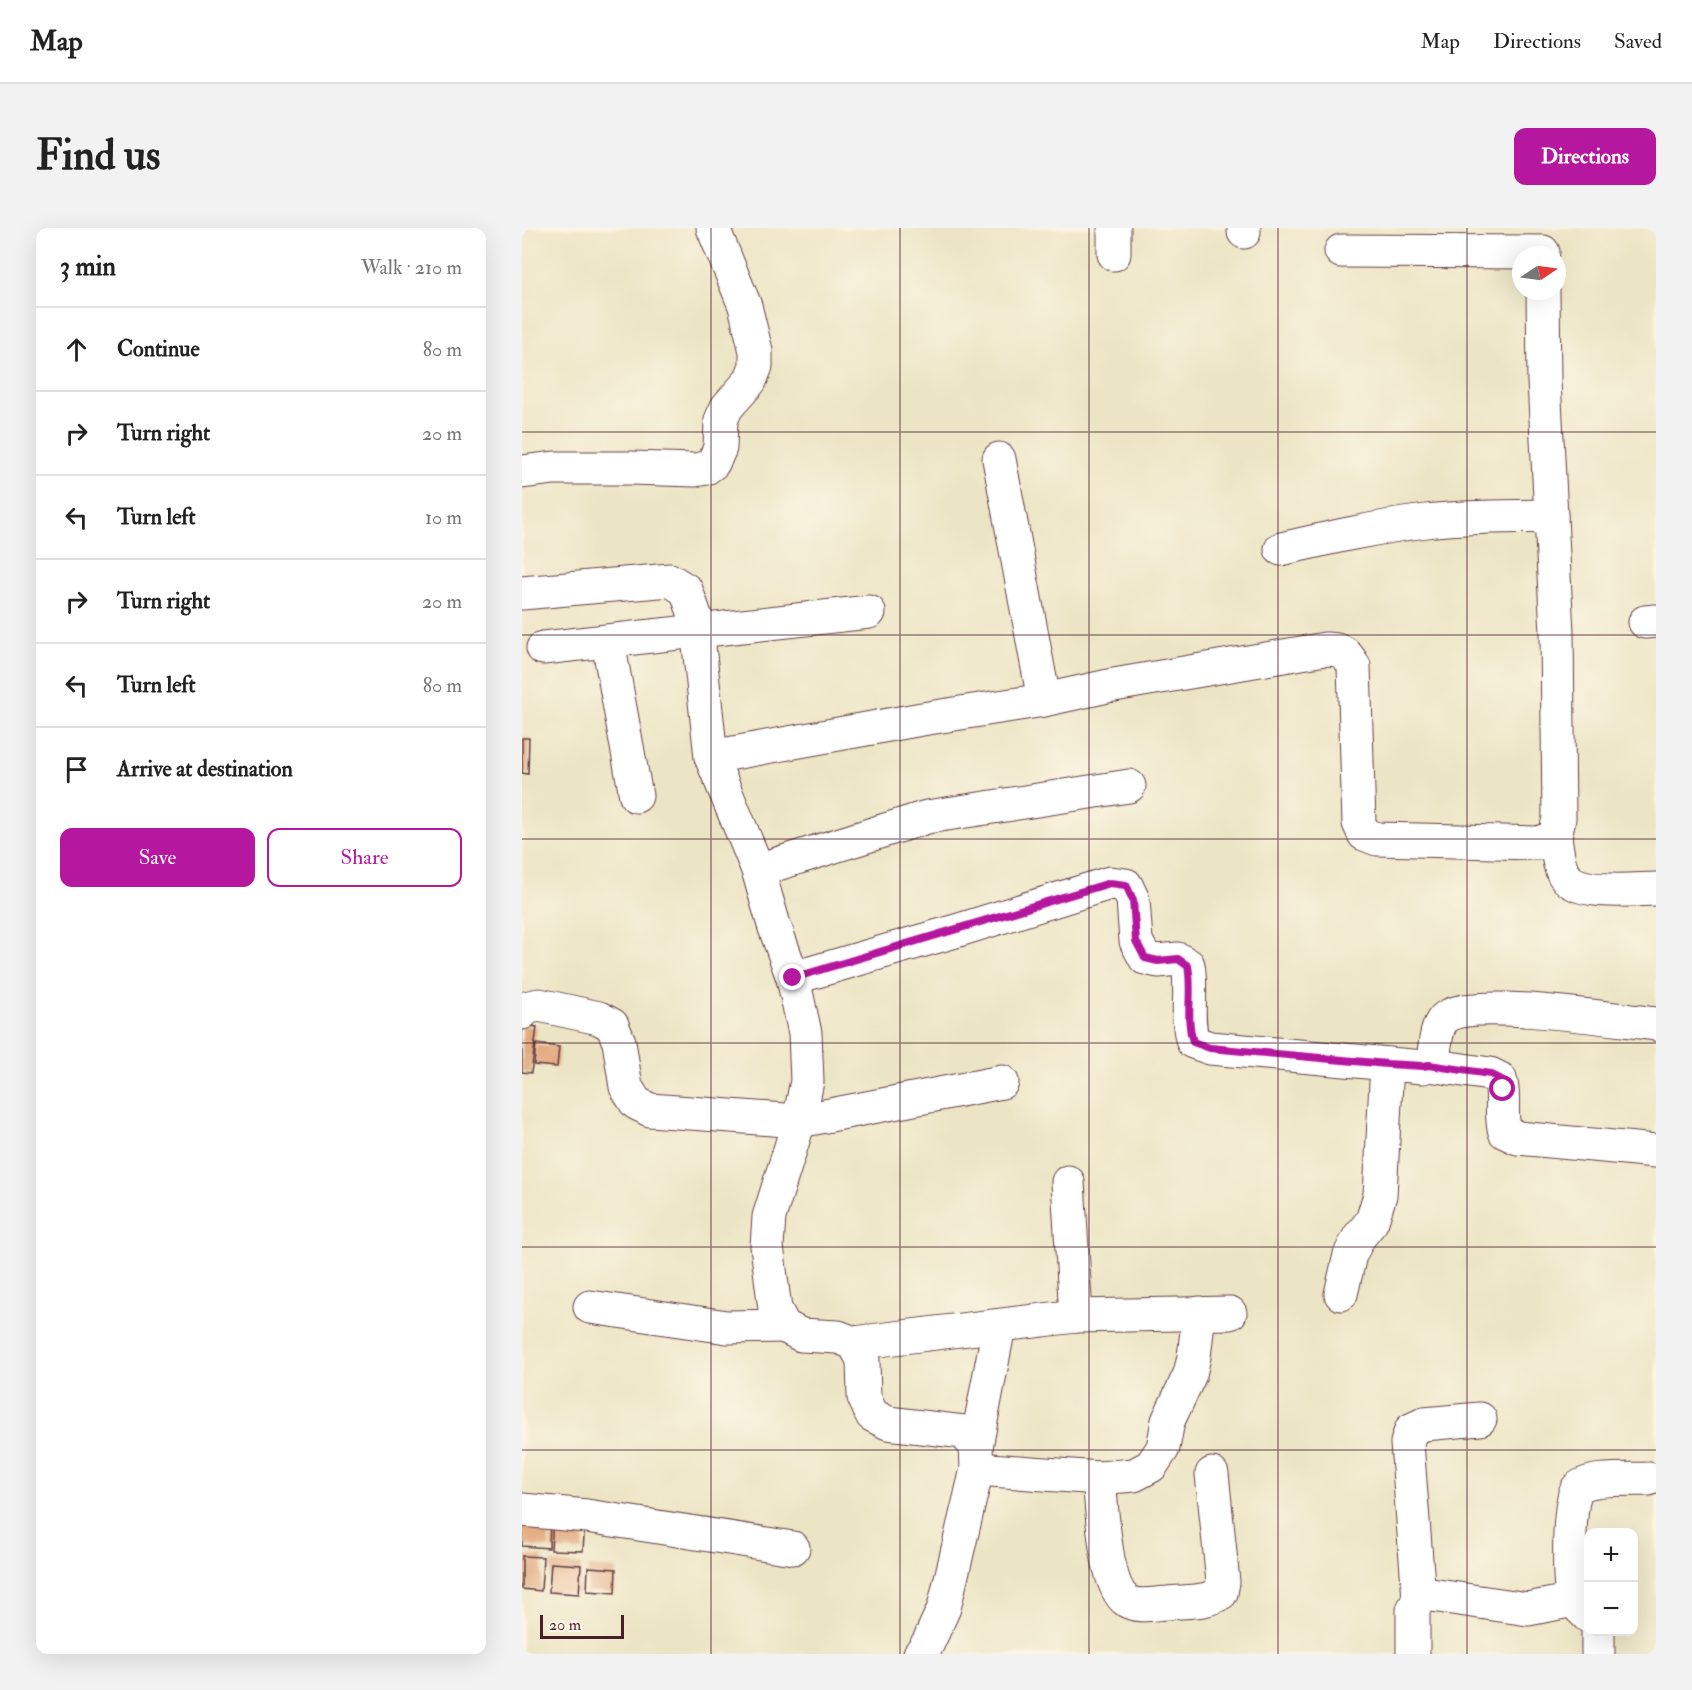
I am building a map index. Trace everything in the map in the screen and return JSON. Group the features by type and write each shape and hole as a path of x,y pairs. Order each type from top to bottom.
{"street":[{"path":"522,472 565,468 695,470 706,468 713,463 720,448 721,420 727,407 750,381 756,366 756,351 745,306 713,228"},
{"path":"1341,251 1543,245"},
{"path":"1543,300 1544,381 1557,633 1559,818 1555,837 1564,875 1576,886 1597,890 1656,889"},
{"path":"999,459 1044,700"},
{"path":"1281,549 1362,531 1426,521 1551,516"},
{"path":"522,593 670,580 686,590 696,618 711,757 758,870 793,978 805,1034 807,1081 798,1121 770,1217 767,1246 775,1309 784,1326"},
{"path":"543,648 869,612"},
{"path":"608,642 636,796"},
{"path":"711,757 1325,649 1341,650 1354,666 1359,823 1364,834 1377,839 1538,843 1555,837"},
{"path":"758,870 927,817 1129,786"},
{"path":"793,978 1110,883 1126,885 1133,900 1136,941 1145,958 1158,961 1178,959 1188,966 1191,982 1188,1026 1193,1042 1210,1048 1387,1064 1429,1065 1490,1074 1500,1079 1503,1089 1501,1118 1505,1132 1518,1138 1656,1152"},
{"path":"522,1013 525,1008 539,1005 600,1018 612,1025 620,1042 626,1087 636,1103 651,1110 798,1121 1002,1082"},
{"path":"1429,1065 1433,1060 1441,1022 1447,1017 1466,1010 1533,1010 1656,1024"},
{"path":"1341,1294 1350,1255 1359,1237 1372,1221 1380,1195 1387,1064"},
{"path":"1068,1182 1076,1316"},
{"path":"590,1307 727,1327 784,1326 801,1335 838,1337 854,1343 1076,1316 1215,1313 1168,1421 1163,1448 1151,1466 1134,1475 1099,1478 976,1458"},
{"path":"920,1654 928,1643 944,1608 976,1458 999,1326"},
{"path":"854,1343 863,1360 864,1397 872,1415 888,1423 964,1432 976,1458"},
{"path":"1413,1654 1413,1610 1419,1598 1407,1443 1411,1430 1424,1424 1480,1419"},
{"path":"1099,1478 1109,1566 1118,1591 1128,1601 1140,1604 1211,1600 1221,1593 1223,1582 1212,1474"},
{"path":"1419,1598 1431,1595 1528,1609 1581,1608 1570,1583 1572,1503 1576,1490 1588,1481 1649,1479"},
{"path":"522,1510 587,1516 793,1548"},
{"path":"1598,1636 1598,1654"}],"building":[{"path":"522,738 529,738 528,774 522,773"},
{"path":"522,1025 537,1027 531,1073 522,1072"},
{"path":"536,1044 559,1047 557,1067 534,1065"},
{"path":"522,1518 550,1520 549,1548 522,1546"},
{"path":"553,1518 585,1520 583,1551 551,1550"},
{"path":"522,1556 543,1557 541,1591 522,1589"},
{"path":"551,1563 581,1565 579,1594 549,1592"},
{"path":"588,1567 616,1569 615,1593 587,1591"}],"route":[{"path":"793,978 1110,883 1126,885 1133,900 1136,941 1145,958 1158,961 1178,959 1188,966 1191,982 1188,1026 1193,1042 1210,1048 1387,1064 1429,1065 1490,1074 1500,1079 1503,1089"}]}
